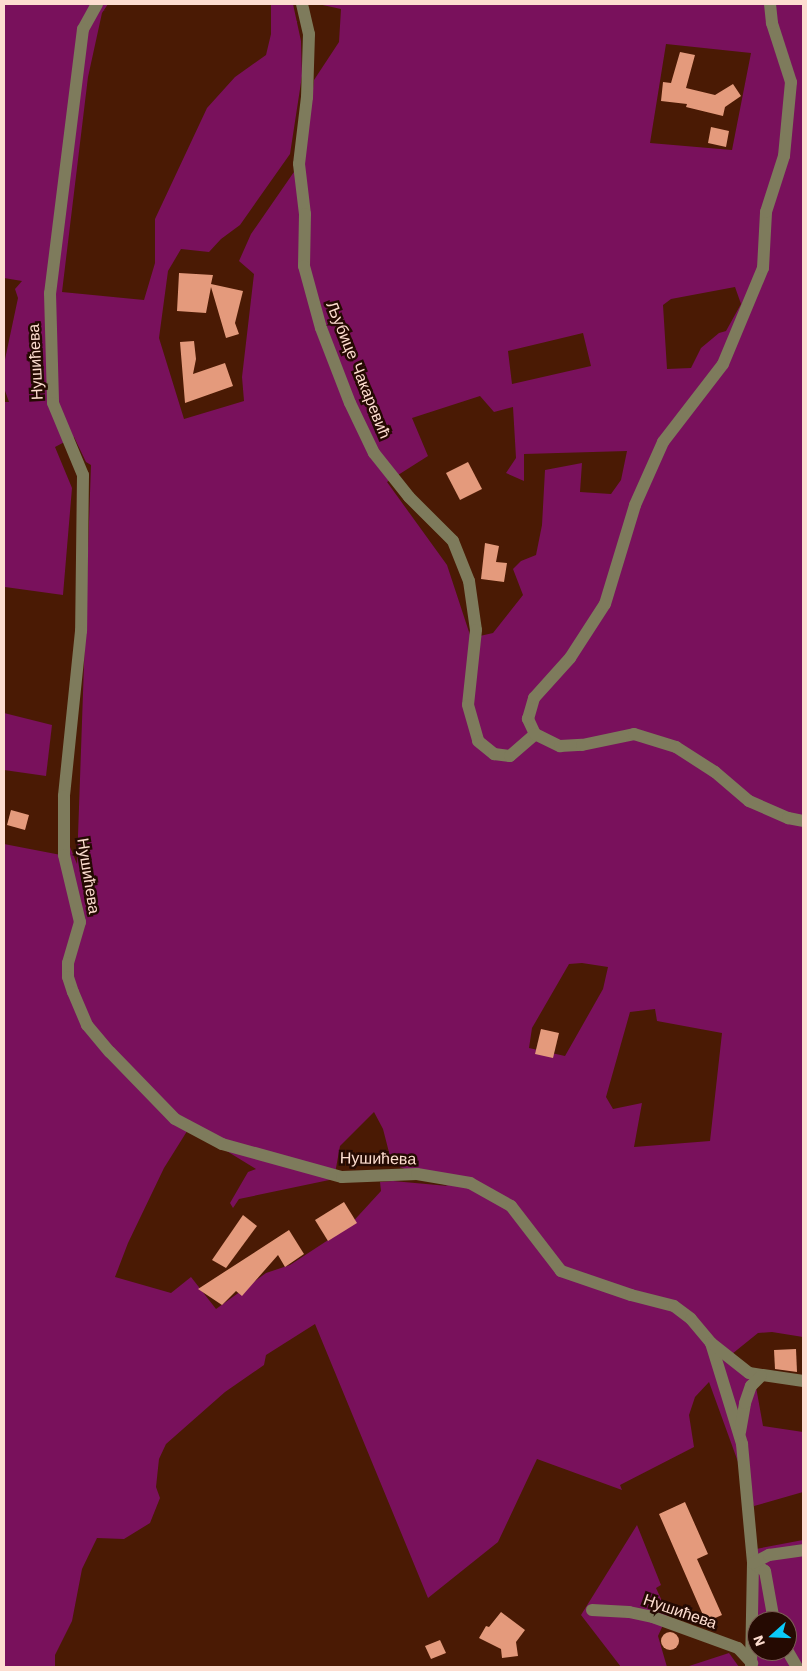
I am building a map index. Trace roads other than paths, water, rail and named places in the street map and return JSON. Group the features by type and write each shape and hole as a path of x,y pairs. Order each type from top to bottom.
{"street":[{"name":"Нушићева","path":"97,4 83,29 50,293 53,403 83,475 81,631 64,796 64,855 80,922 68,963 68,977 88,1025 110,1052 175,1118 222,1144 342,1177 417,1174 470,1183 511,1206 561,1271 630,1296 674,1306 691,1319 711,1344 749,1374 803,1380"},
{"name":"Љубице Чакаревић","path":"302,4 310,34 307,97 298,164 305,214 304,266 321,328 350,403 374,453 409,497 452,541 469,581 476,630 468,705 478,741 494,754 510,756 536,734"},
{"path":"770,4 772,23 791,82 784,156 766,212 764,268 723,364 664,442 635,505 606,604 570,658 534,698 528,719 536,734 560,746 582,745 634,734 676,747 715,772 749,802 788,818 803,821"},
{"name":"Нушићева","path":"711,1344 739,1435 753,1564 752,1665"},
{"name":"Нушићева","path":"739,1435 745,1403 751,1386 761,1376"},
{"path":"753,1564 769,1555 803,1550"},
{"path":"753,1564 765,1571 772,1611"},
{"name":"Нушићева","path":"592,1610 628,1612 653,1617 738,1648 752,1665"}]}
